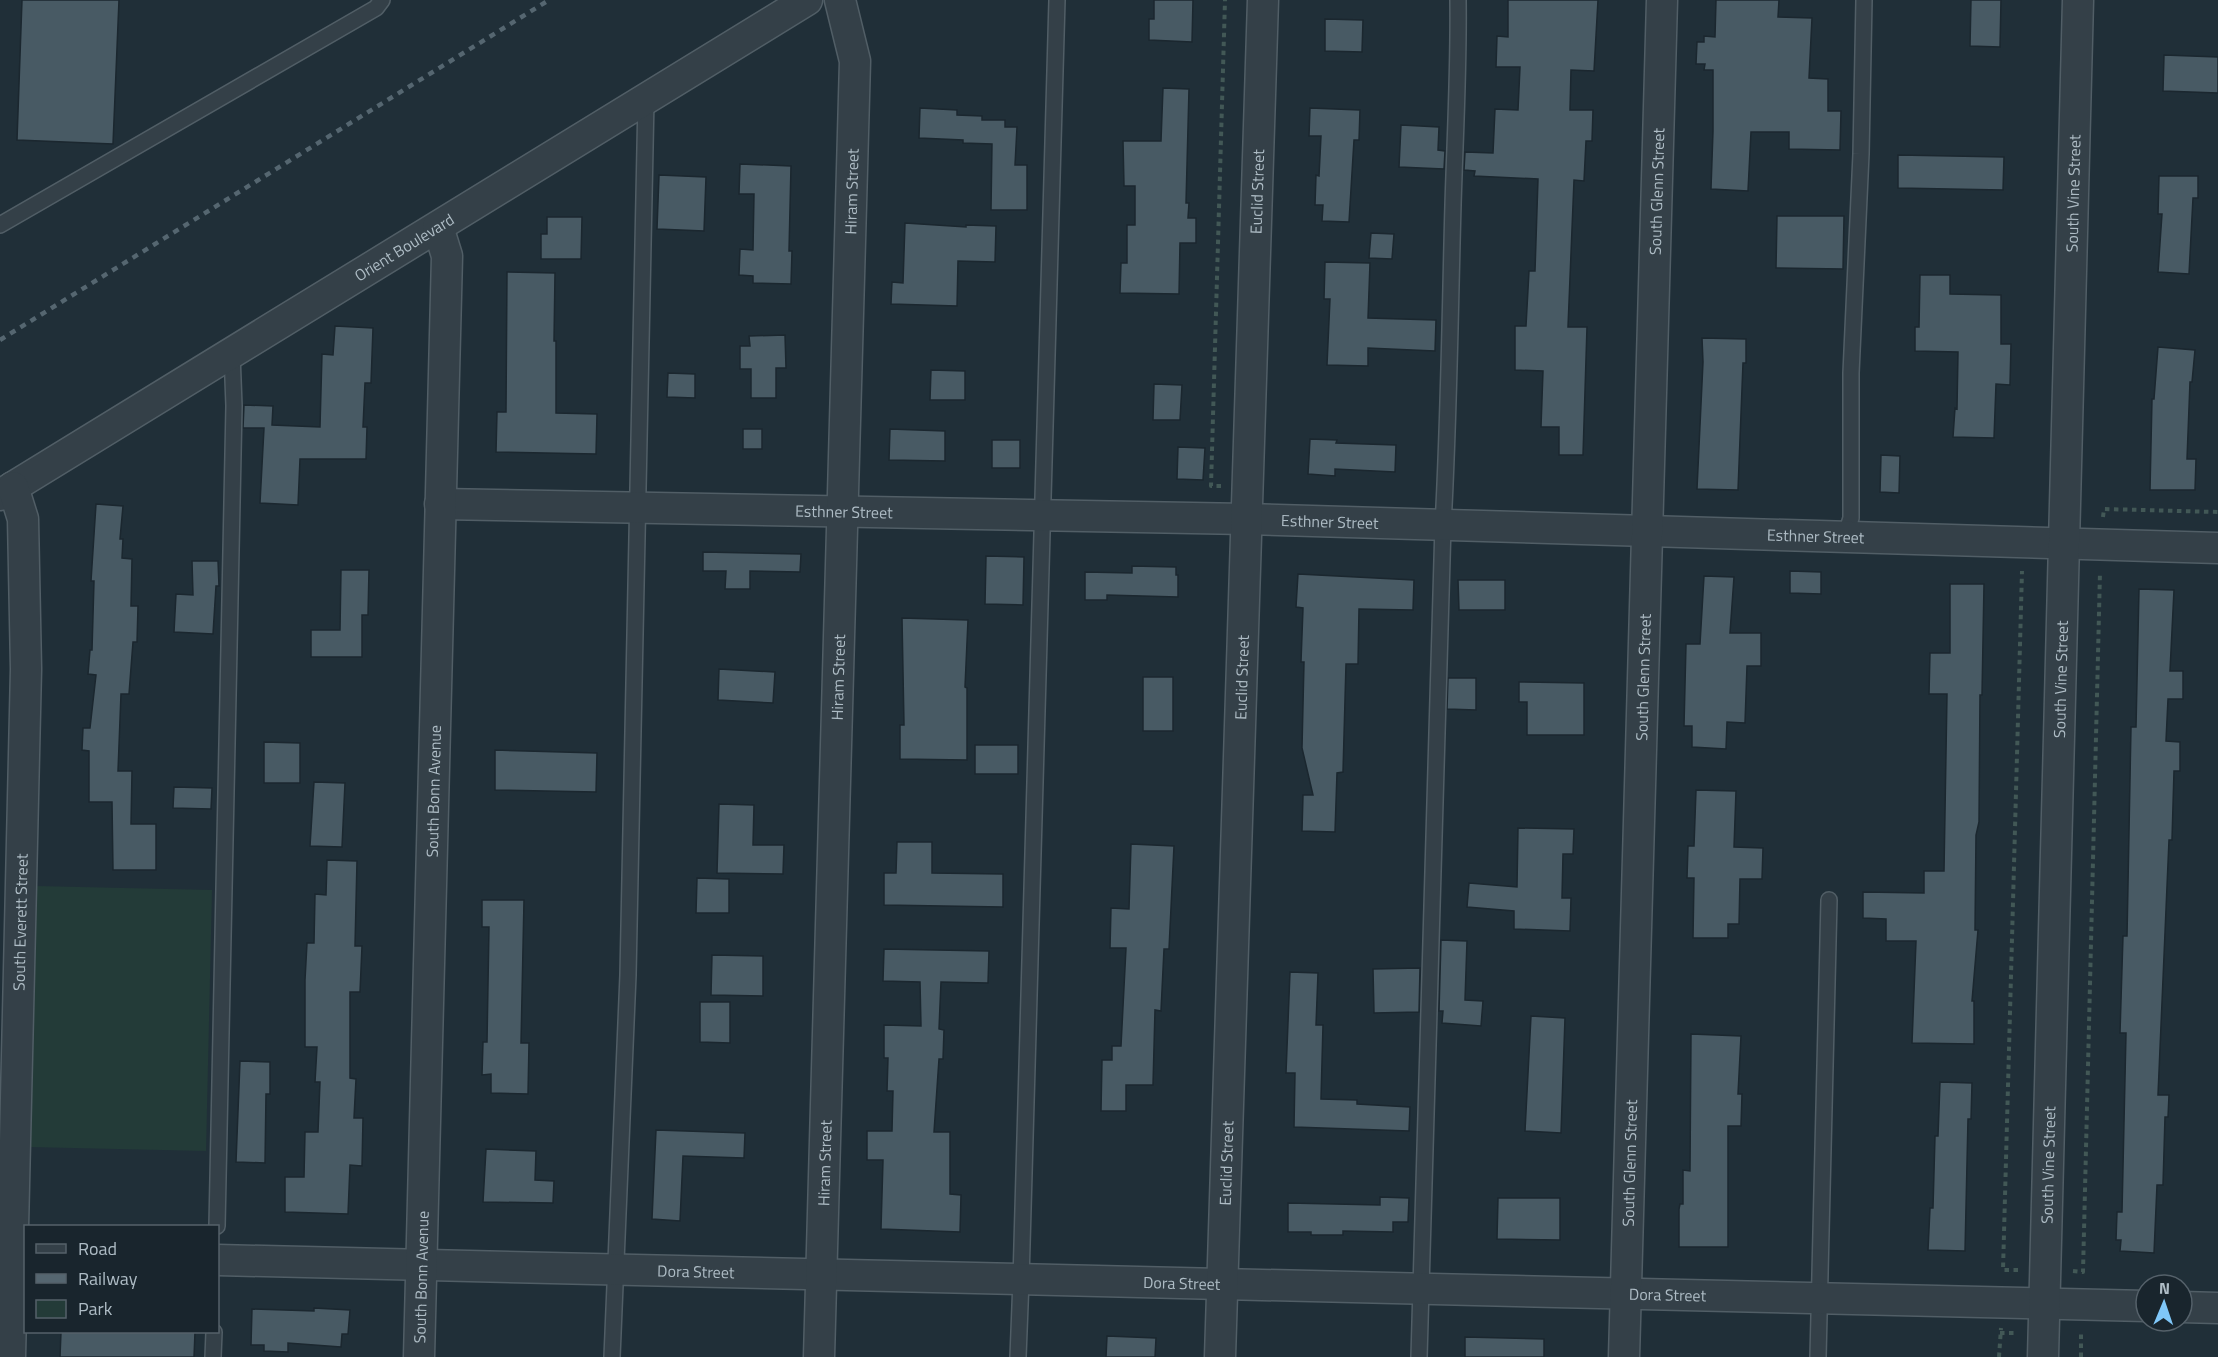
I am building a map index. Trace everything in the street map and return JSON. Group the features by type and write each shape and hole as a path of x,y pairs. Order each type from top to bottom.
{"street":[{"name":"Orient Boulevard","path":"7,491 807,0"},
{"name":"Hiram Street","path":"819,1357 855,61 840,0"},
{"name":"Euclid Street","path":"1220,1357 1263,0"},
{"name":"South Glenn Street","path":"1624,1357 1662,0"},
{"name":"South Vine Street","path":"2043,1357 2079,0"},
{"name":"South Bonn Avenue","path":"419,1357 447,256 438,227"},
{"name":"South Everett Street","path":"7,491 23,519 26,669 10,1357"},
{"name":"Esthner Street","path":"440,504 1246,519 2218,548"},
{"name":"Dora Street","path":"219,1260 2134,1306"},
{"path":"2194,1307 2218,1308"}],"lane":[{"path":"0,225 240,84 376,8 382,0"},
{"path":"1018,1357 1057,0"},
{"path":"1419,1357 1459,63 1458,0"},
{"path":"1845,537 1851,518 1851,373 1861,154 1864,0"},
{"path":"612,1357 627,975 646,99"},
{"path":"217,1225 234,418 232,353"},
{"path":"1818,1357 1829,900"},
{"path":"213,1357 214,1333"}],"path":[{"path":"1211,486 1225,0"}],"green space":[{"path":"36,886 212,890 206,1151 29,1147"}],"building":[{"path":"22,0 119,0 113,144 17,140"},
{"path":"1154,0 1193,0 1192,42 1149,40 1149,19 1154,19"},
{"path":"1508,0 1598,0 1594,71 1571,70 1570,110 1593,110 1592,141 1586,141 1584,181 1574,180 1568,327 1587,327 1583,455 1559,455 1559,427 1541,427 1543,371 1515,370 1515,326 1526,326 1529,271 1535,271 1538,179 1474,176 1475,171 1464,170 1465,152 1493,153 1495,109 1518,110 1520,67 1496,67 1497,36 1508,37"},
{"path":"1716,0 1779,0 1778,17 1812,18 1809,78 1828,79 1828,111 1841,111 1840,150 1789,149 1789,132 1751,132 1748,191 1711,189 1713,70 1704,70 1705,64 1696,64 1697,42 1704,42 1704,36 1715,37"},
{"path":"1971,0 2001,0 2000,47 1970,46"},
{"path":"1325,19 1363,20 1362,52 1325,51"},
{"path":"2164,55 2218,57 2218,93 2163,91"},
{"path":"1163,88 1189,89 1186,203 1189,203 1188,218 1196,218 1196,243 1180,243 1179,294 1120,293 1121,263 1127,263 1127,225 1135,225 1135,186 1124,186 1123,141 1161,141"},
{"path":"920,108 957,110 957,115 982,116 982,120 1005,120 1005,127 1017,127 1015,165 1027,165 1027,210 991,210 992,144 919,138"},
{"path":"1310,108 1360,110 1359,140 1354,140 1349,222 1322,221 1323,205 1315,205 1321,136 1309,136"},
{"path":"1401,125 1439,127 1438,150 1445,151 1444,169 1399,167"},
{"path":"1898,155 2004,157 2003,190 1898,188"},
{"path":"740,164 791,166 789,251 792,251 791,284 753,283 753,276 739,275 740,249 753,250 754,194 739,194"},
{"path":"659,175 706,177 704,231 657,229"},
{"path":"2159,176 2198,176 2198,198 2193,198 2189,274 2158,272 2162,214 2158,214"},
{"path":"1777,216 1844,216 1843,269 1776,268"},
{"path":"547,217 582,217 581,259 541,259 541,234 547,234"},
{"path":"905,223 966,227 966,225 996,226 995,262 958,261 957,306 891,304 892,282 903,283"},
{"path":"1371,233 1394,234 1392,259 1369,258"},
{"path":"1325,262 1370,263 1368,318 1436,320 1435,351 1368,348 1368,366 1327,365 1330,299 1324,299"},
{"path":"507,272 555,273 556,413 597,414 596,454 496,452 497,412 506,412"},
{"path":"1920,275 1950,275 1950,294 2001,295 2001,344 2011,344 2010,385 1996,384 1994,438 1953,437 1955,408 1957,409 1958,352 1915,351 1915,327 1919,327"},
{"path":"335,326 373,328 371,383 365,383 363,427 367,427 366,459 300,459 298,505 260,503 264,428 243,428 244,405 273,406 272,425 320,427 322,354 333,355"},
{"path":"785,335 786,368 776,368 776,398 751,398 751,369 740,369 740,346 750,346 749,336"},
{"path":"1702,338 1746,339 1738,490 1697,489"},
{"path":"2158,347 2195,350 2192,382 2190,382 2187,459 2196,459 2195,490 2150,490 2152,399 2154,399"},
{"path":"931,370 965,371 965,400 930,400"},
{"path":"668,373 695,374 695,398 667,397"},
{"path":"1154,384 1182,385 1180,420 1153,420"},
{"path":"743,429 762,429 762,449 743,449"},
{"path":"890,429 945,431 945,461 889,460"},
{"path":"1310,439 1337,440 1336,443 1396,445 1395,472 1335,469 1335,476 1308,474"},
{"path":"992,440 1020,440 1020,468 992,468"},
{"path":"1178,447 1205,448 1203,480 1177,479"},
{"path":"1881,455 1900,456 1899,493 1880,492"},
{"path":"96,504 123,506 120,539 123,539 122,558 132,559 131,606 138,606 137,642 133,642 129,694 121,694 118,771 132,771 131,824 156,824 156,870 113,870 112,802 89,802 89,751 82,750 83,728 90,728 96,675 88,674 90,650 92,650 94,581 91,581"},
{"path":"703,552 801,554 800,572 750,571 750,589 725,589 726,571 703,571"},
{"path":"986,556 1024,557 1023,605 985,604"},
{"path":"192,561 218,561 219,586 216,586 213,634 174,632 176,594 193,595"},
{"path":"1132,566 1176,567 1178,597 1107,595 1107,600 1085,600 1085,572 1132,573"},
{"path":"341,570 369,570 368,615 362,615 362,657 311,657 311,630 340,630"},
{"path":"1790,571 1821,572 1821,594 1790,593"},
{"path":"1298,574 1414,580 1413,610 1359,609 1358,664 1346,664 1343,772 1337,773 1335,832 1302,831 1303,795 1313,795 1302,748 1303,608 1296,607"},
{"path":"1704,576 1734,577 1730,633 1761,633 1761,666 1747,666 1745,723 1727,722 1726,749 1692,747 1692,726 1684,726 1686,644 1700,644"},
{"path":"1458,580 1505,580 1505,610 1459,610"},
{"path":"1950,584 1984,584 1979,822 1976,835 1975,930 1978,930 1972,1001 1974,1001 1974,1044 1912,1043 1916,941 1886,941 1886,919 1863,918 1863,892 1924,893 1924,871 1944,871 1947,694 1929,694 1930,653 1950,653"},
{"path":"2139,589 2174,590 2170,671 2183,671 2183,699 2168,699 2166,741 2180,742 2180,771 2174,771 2172,840 2169,840 2158,1095 2169,1095 2168,1117 2165,1117 2163,1185 2157,1185 2154,1253 2120,1251 2121,1240 2116,1240 2117,1212 2122,1212 2126,1033 2120,1033 2123,936 2127,936 2131,727 2136,727"},
{"path":"902,618 968,620 965,687 967,688 967,760 900,759 900,725 904,725"},
{"path":"719,669 775,672 773,703 718,700"},
{"path":"1143,677 1173,677 1173,731 1143,731"},
{"path":"1448,678 1476,678 1476,710 1447,709"},
{"path":"1519,682 1584,683 1584,735 1527,735 1527,702 1519,702"},
{"path":"264,742 300,743 300,783 264,783"},
{"path":"975,745 1018,745 1018,774 975,774"},
{"path":"495,750 597,753 596,792 495,790"},
{"path":"314,782 345,783 342,847 310,846"},
{"path":"174,787 212,788 211,809 173,808"},
{"path":"1696,790 1736,791 1734,847 1763,848 1762,879 1740,879 1739,924 1728,924 1728,938 1693,938 1694,878 1687,878 1688,846 1694,846"},
{"path":"719,804 754,805 753,845 784,845 783,874 717,873"},
{"path":"1518,828 1574,829 1573,854 1563,854 1562,898 1571,898 1570,931 1514,929 1514,911 1467,907 1469,883 1517,887"},
{"path":"897,842 932,842 932,873 1003,874 1003,907 884,905 884,873 896,873"},
{"path":"1131,844 1174,846 1169,949 1164,949 1161,1011 1155,1010 1153,1085 1126,1085 1126,1111 1101,1111 1102,1060 1112,1060 1112,1046 1121,1046 1126,948 1110,948 1111,908 1129,909"},
{"path":"327,860 357,861 355,946 362,946 360,992 350,992 350,1078 356,1079 354,1118 363,1118 362,1166 350,1165 348,1214 285,1212 285,1177 304,1177 305,1132 318,1132 320,1082 315,1082 317,1047 305,1047 305,980 307,943 314,943 315,894 326,895"},
{"path":"697,878 729,879 729,913 696,913"},
{"path":"482,900 524,900 521,1043 529,1043 528,1094 491,1093 491,1074 482,1075 483,1042 487,1042 489,927 482,927"},
{"path":"1441,940 1467,941 1465,1000 1483,1001 1481,1026 1442,1023 1443,1011 1439,1011"},
{"path":"884,949 989,951 988,983 941,982 939,1029 944,1030 943,1059 939,1059 934,1132 950,1132 950,1194 961,1195 960,1232 881,1229 883,1160 867,1160 867,1131 892,1131 893,1091 887,1091 888,1058 884,1058 884,1025 921,1026 920,982 883,981"},
{"path":"712,955 763,956 763,996 711,995"},
{"path":"1420,968 1419,1012 1374,1013 1373,969"},
{"path":"1290,972 1318,973 1316,1025 1323,1025 1321,1099 1357,1100 1357,1104 1410,1107 1409,1131 1294,1127 1295,1073 1286,1073"},
{"path":"700,1002 730,1002 730,1043 700,1042"},
{"path":"1531,1016 1565,1018 1561,1133 1525,1131"},
{"path":"1691,1034 1741,1036 1738,1094 1742,1094 1741,1126 1728,1126 1728,1247 1679,1247 1679,1209 1680,1204 1683,1204 1683,1170 1690,1171"},
{"path":"240,1061 270,1062 270,1094 266,1094 265,1163 236,1162"},
{"path":"1940,1082 1972,1083 1971,1119 1968,1119 1965,1251 1928,1250 1930,1208 1933,1208 1935,1136 1938,1136"},
{"path":"656,1130 745,1133 744,1158 683,1156 680,1221 652,1219"},
{"path":"486,1149 536,1151 535,1180 554,1181 553,1203 483,1202"},
{"path":"1380,1197 1409,1198 1408,1222 1393,1222 1393,1232 1343,1231 1343,1235 1311,1235 1311,1232 1288,1232 1288,1203 1380,1205"},
{"path":"1498,1198 1560,1198 1560,1240 1497,1239"},
{"path":"314,1308 350,1310 348,1334 342,1334 341,1347 288,1343 288,1352 264,1351 264,1345 251,1345 252,1309 314,1311"},
{"path":"61,1333 195,1333 194,1357 60,1357"},
{"path":"1107,1336 1156,1338 1155,1357 1106,1357"},
{"path":"1465,1337 1544,1339 1544,1357 1465,1357"}],"railway":[{"path":"0,340 549,0"}]}
